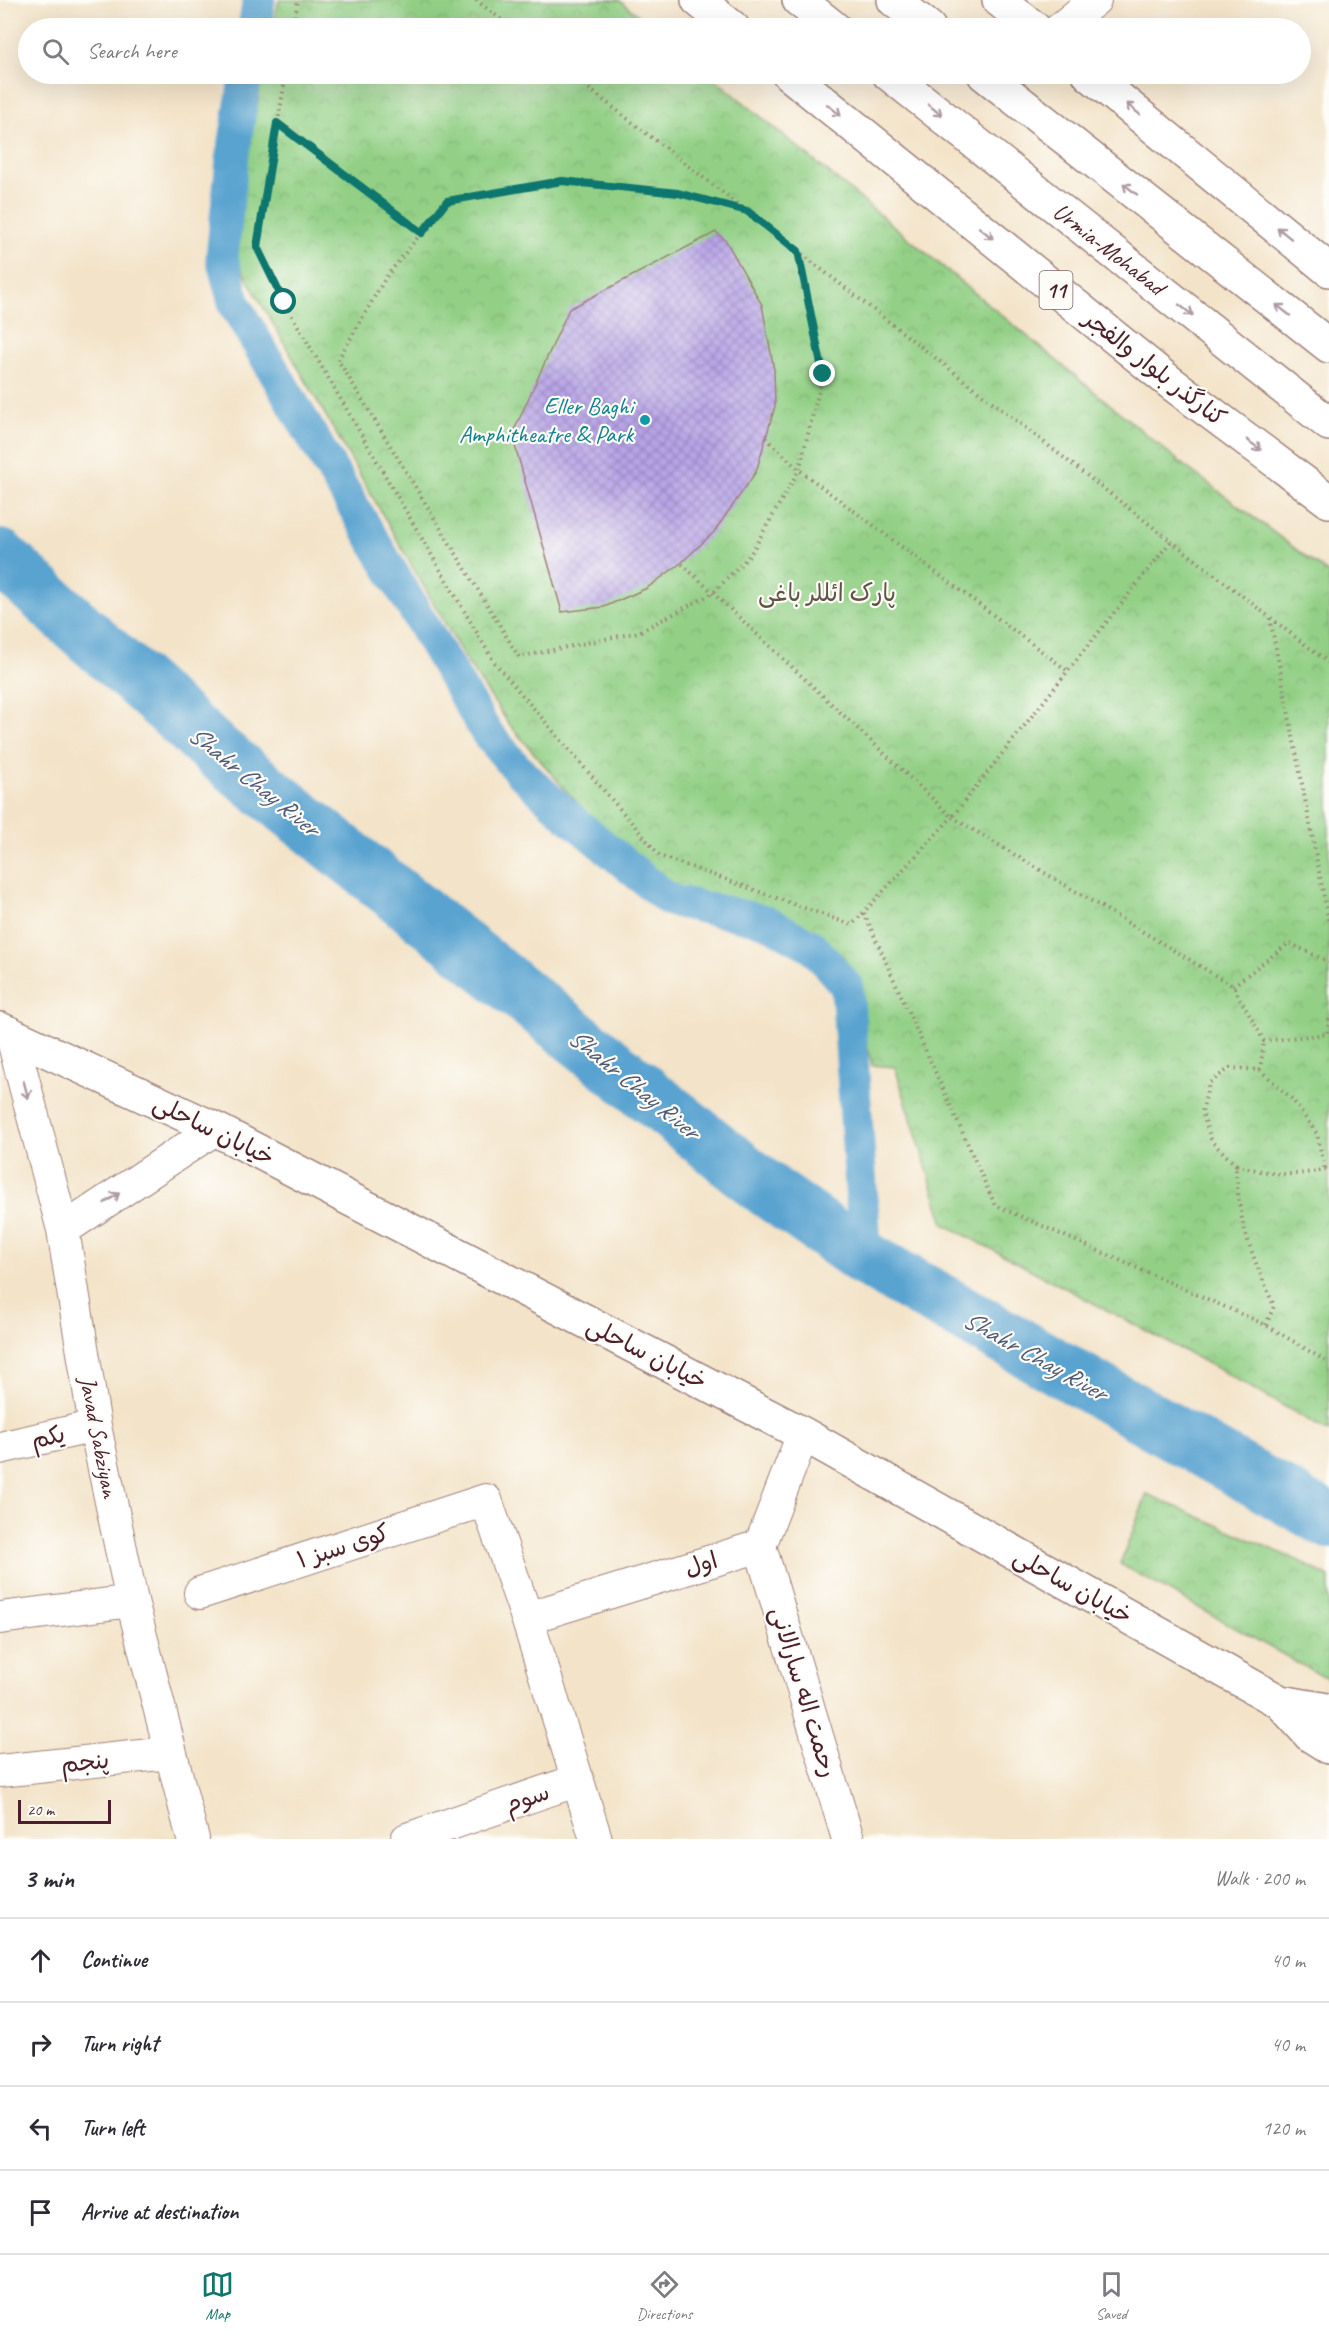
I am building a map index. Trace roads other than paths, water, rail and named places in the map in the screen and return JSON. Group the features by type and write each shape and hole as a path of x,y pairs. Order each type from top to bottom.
{"main road":[{"path":"698,0 720,18"},
{"path":"799,0 822,18"},
{"path":"894,0 916,18"},
{"path":"999,0 1022,18"},
{"name":"کنارگذر بلوار والفجر","path":"801,84 1171,383 1329,501"},
{"name":"Urmia-Mohabad","path":"902,84 1329,424"},
{"path":"997,84 1329,346"},
{"path":"1101,84 1329,270"},
{"name":"خیابان ساحلی","path":"6,1031 215,1129 803,1434 1280,1702 1310,1735 1329,1747"},
{"name":"خیابان ساحلی","path":"1280,1702 1322,1709 1329,1714"}],"street":[{"path":"1074,18 1095,0"},
{"name":"Javad Sabziyan","path":"6,1031 63,1230 95,1426 132,1601 169,1753 193,1839"},
{"path":"63,1230 215,1129"},
{"name":"یکم","path":"0,1448 95,1426"},
{"path":"760,1546 803,1434"},
{"name":"کوی سبز ۱","path":"200,1593 486,1500 527,1618"},
{"name":"اول","path":"527,1618 760,1546"},
{"name":"رحمت اله سارالانی","path":"760,1546 848,1839"},
{"path":"0,1618 132,1601"},
{"path":"527,1618 596,1839"},
{"name":"پنجم","path":"0,1771 169,1753"},
{"name":"سوم","path":"407,1839 578,1780"}],"waterway":[{"path":"256,18 259,0"},
{"path":"244,84 232,160 222,258 235,305 486,732 519,771 570,818 669,900 765,921 813,947 847,987 866,1259"},
{"name":"Shahr Chay River","path":"0,557 215,750 769,1191 866,1259 1329,1521"}],"place":[{"name":"Eller Baghi Amphitheatre & Park","path":"645,420"}],"park label":[{"name":"پارک ائللر باغی","path":"827,593"}]}
